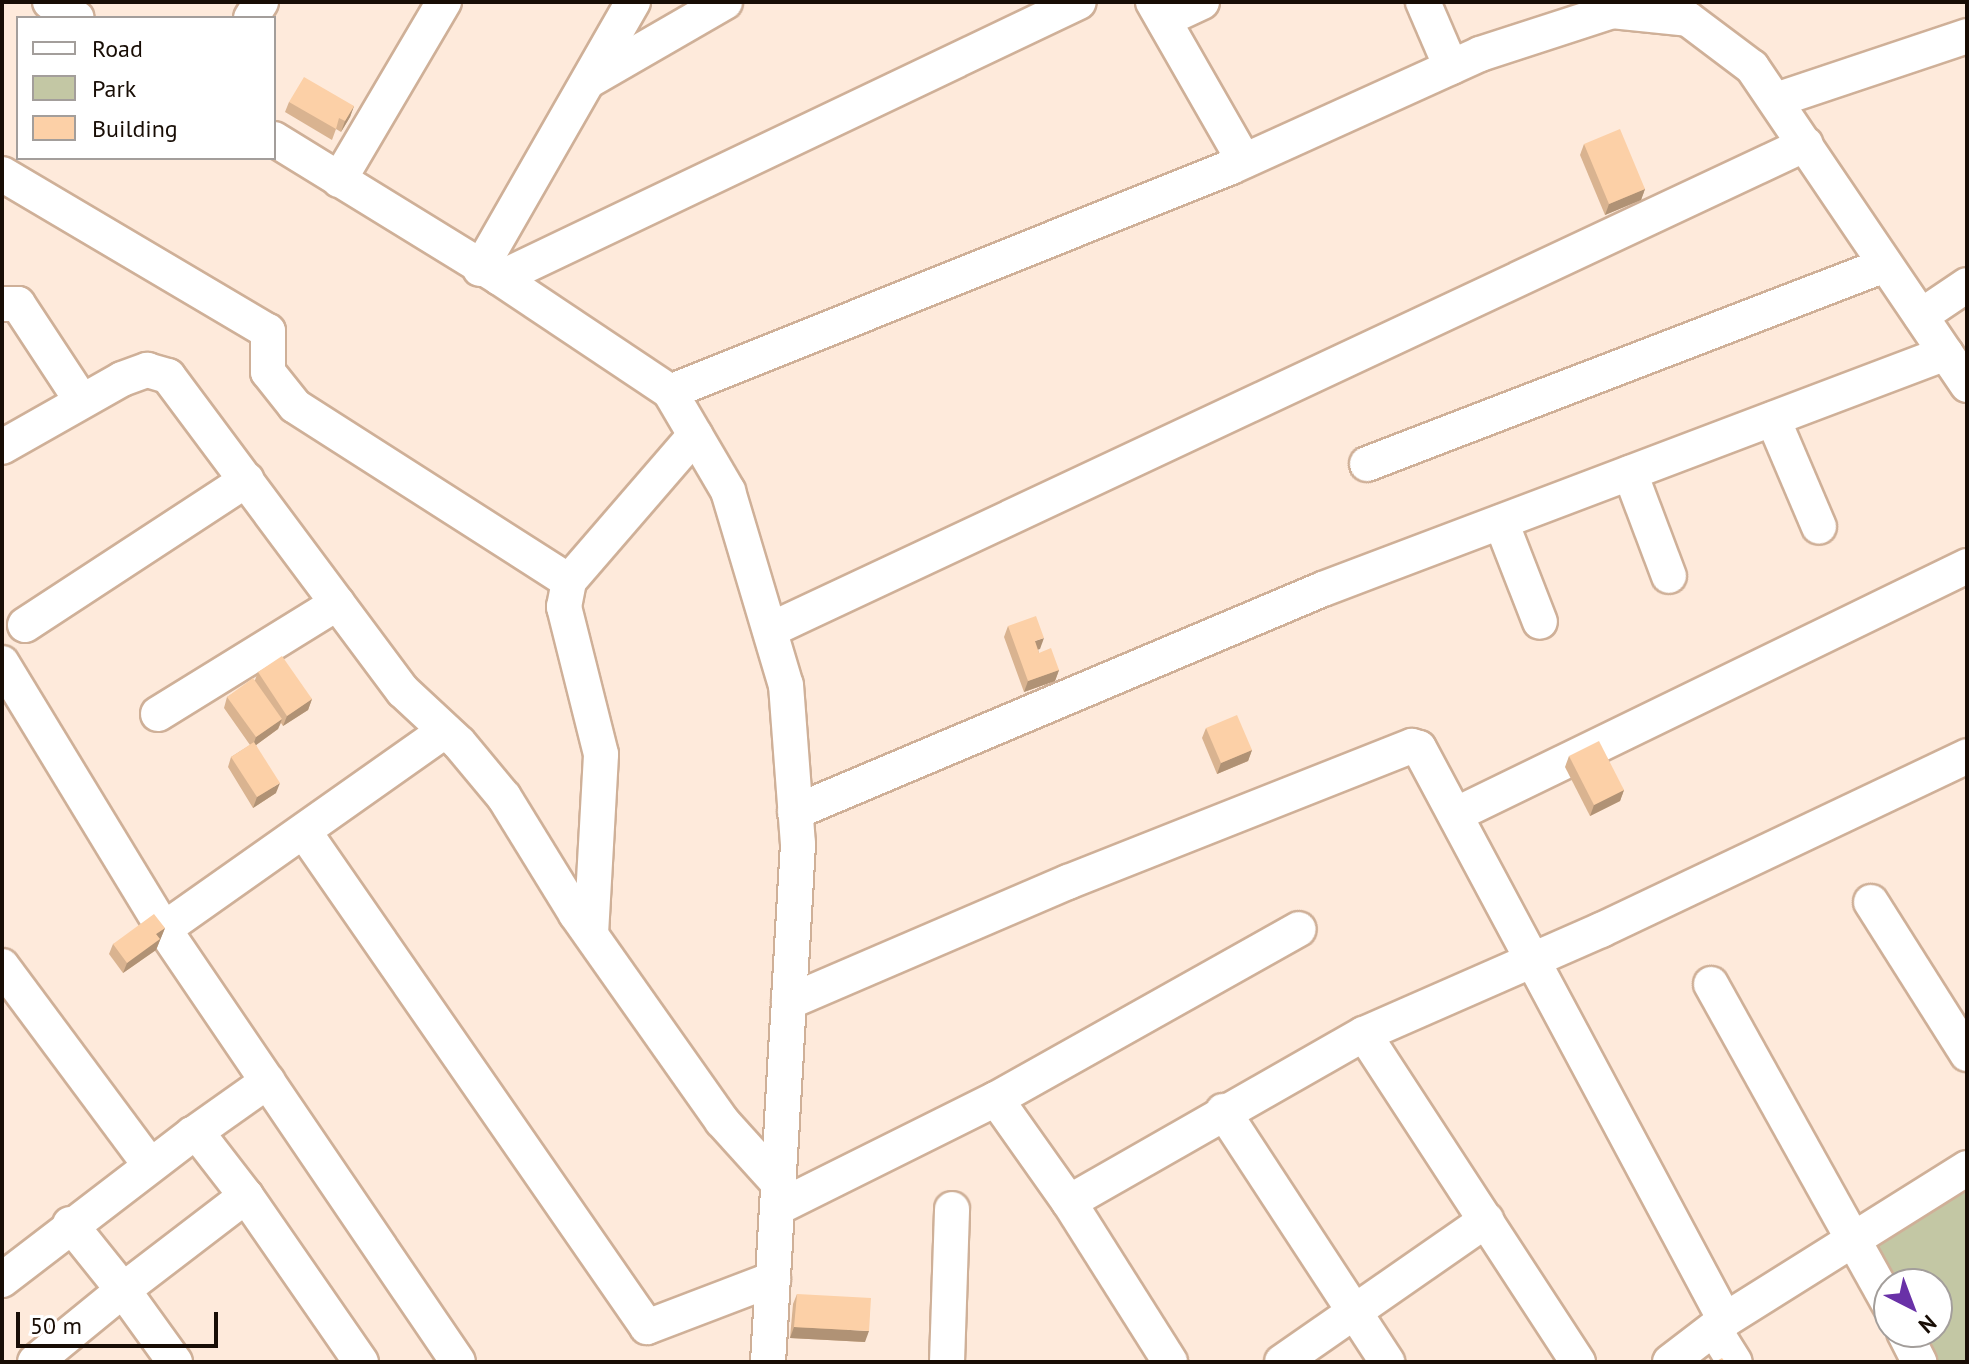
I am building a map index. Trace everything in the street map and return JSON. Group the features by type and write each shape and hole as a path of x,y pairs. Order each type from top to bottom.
{"street":[{"path":"339,180 444,2"},
{"path":"490,274 588,81 633,2"},
{"path":"588,81 725,2"},
{"path":"490,274 1079,2"},
{"path":"1202,2 1158,11 1244,161"},
{"path":"1423,2 1451,67"},
{"path":"670,392 1244,161 1451,67 1612,11 1688,19 1752,67 1967,385"},
{"path":"1776,100 1967,36"},
{"path":"276,140 490,274 670,392 728,491 786,685 795,812 789,1002 768,1362"},
{"path":"770,630 1806,144"},
{"path":"2,174 268,331 268,372 295,406 569,581"},
{"path":"1367,464 1885,265"},
{"path":"1921,316 1967,285"},
{"path":"2,304 18,304 81,400"},
{"path":"795,812 1323,589 1946,353"},
{"path":"2,447 81,400 147,370 168,376 403,691 445,731 504,797 591,934 778,1196"},
{"path":"1773,419 1819,527"},
{"path":"591,934 601,754 564,607 569,581 695,435"},
{"path":"1630,473 1669,576"},
{"path":"25,625 247,480"},
{"path":"1501,522 1540,622"},
{"path":"1459,813 1967,566"},
{"path":"158,714 338,603"},
{"path":"2,663 164,929 458,1362"},
{"path":"164,929 305,833 445,731"},
{"path":"789,1002 1068,882 1412,746 1425,753 1459,813 1531,961 1719,1324 1735,1362"},
{"path":"1069,1202 1223,1111 1364,1034 1531,961 1967,756"},
{"path":"305,833 647,1327 773,1279"},
{"path":"1871,902 1967,1054"},
{"path":"778,1196 996,1099 1299,929"},
{"path":"2,966 149,1164"},
{"path":"1711,984 1873,1273"},
{"path":"1364,1034 1578,1362"},
{"path":"2,1280 149,1164 268,1081"},
{"path":"996,1099 1069,1202 1170,1362"},
{"path":"1223,1111 1387,1362"},
{"path":"196,1132 246,1196 361,1362"},
{"path":"1670,1362 1719,1324 1967,1168"},
{"path":"35,1362 246,1196"},
{"path":"947,1362 952,1209"},
{"path":"1282,1362 1486,1220"},
{"path":"70,1224 175,1362"}],"green space":[{"path":"1967,1185 1967,1362 1936,1362 1928,1348 1953,1348 1953,1268 1885,1268 1877,1249 1881,1238"}],"building":[{"path":"304,77 354,106 345,121 339,118 336,129 289,102"},
{"path":"1620,129 1645,189 1609,204 1584,144"},
{"path":"1036,616 1044,638 1035,641 1039,653 1051,648 1059,670 1028,681 1008,626"},
{"path":"282,656 312,699 287,716 258,672"},
{"path":"253,678 282,719 256,737 227,697"},
{"path":"1237,715 1252,750 1221,763 1206,728"},
{"path":"1599,741 1624,790 1594,805 1569,756"},
{"path":"254,742 280,783 257,797 231,757"},
{"path":"154,914 165,928 156,934 160,939 127,963 113,944"},
{"path":"797,1294 871,1298 869,1331 794,1327"}]}
